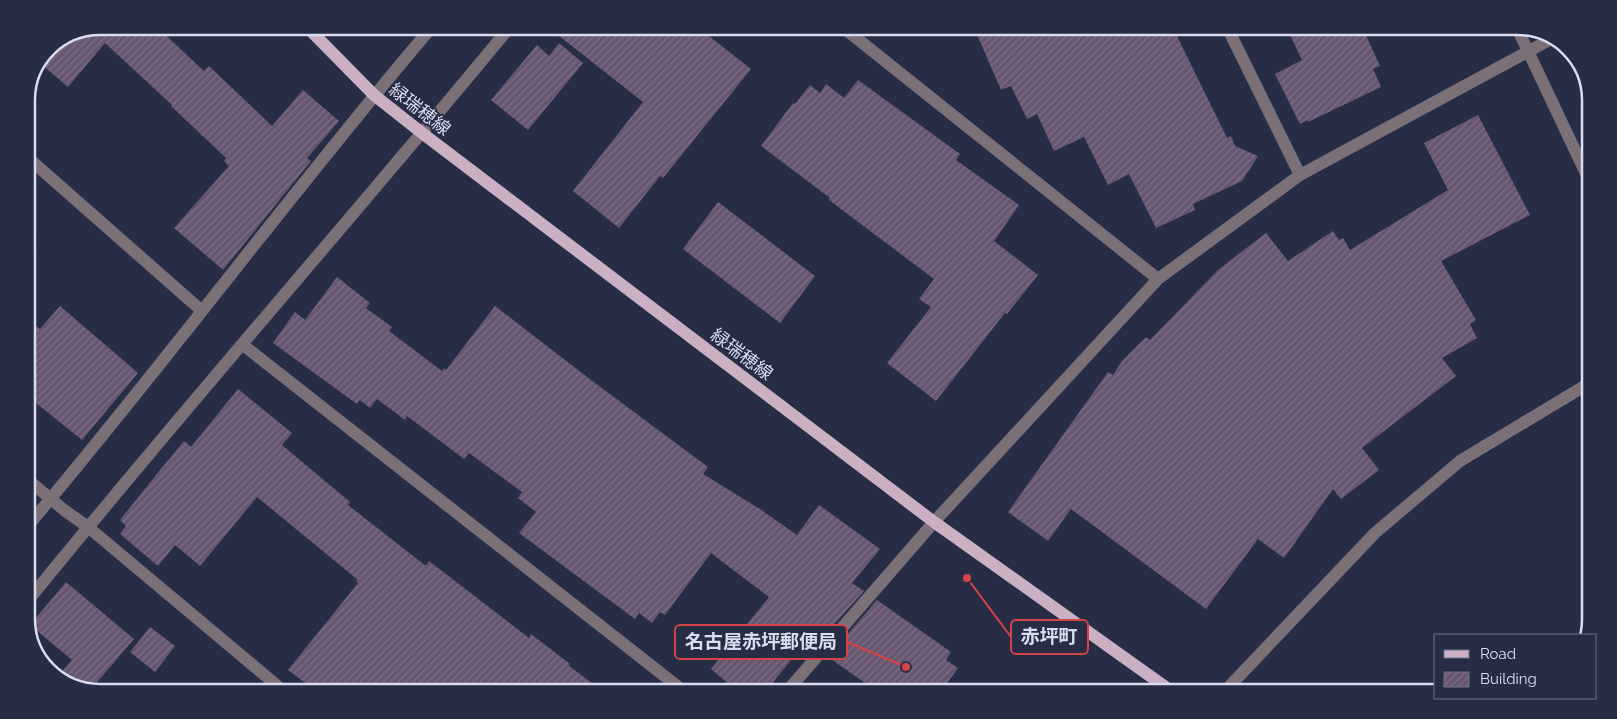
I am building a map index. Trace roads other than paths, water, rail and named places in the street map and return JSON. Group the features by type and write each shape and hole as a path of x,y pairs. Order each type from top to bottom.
{"main road":[{"name":"緑瑞穂線","path":"315,35 374,95 422,133 934,522 1161,684"}],"street":[{"path":"35,518 202,312 374,95 425,35"},
{"path":"35,592 503,35"},
{"path":"853,35 1158,279"},
{"path":"1231,35 1300,175"},
{"path":"1521,35 1582,165"},
{"path":"793,684 934,522 1158,279 1300,175 1546,42"},
{"path":"35,164 202,312"},
{"path":"243,345 673,684"},
{"path":"1232,684 1375,533 1460,461 1582,388"},
{"path":"35,486 88,527 275,684"}],"place":[{"name":"赤坪町","path":"967,578"},
{"name":"名古屋赤坪郵便局","path":"906,667"}]}
